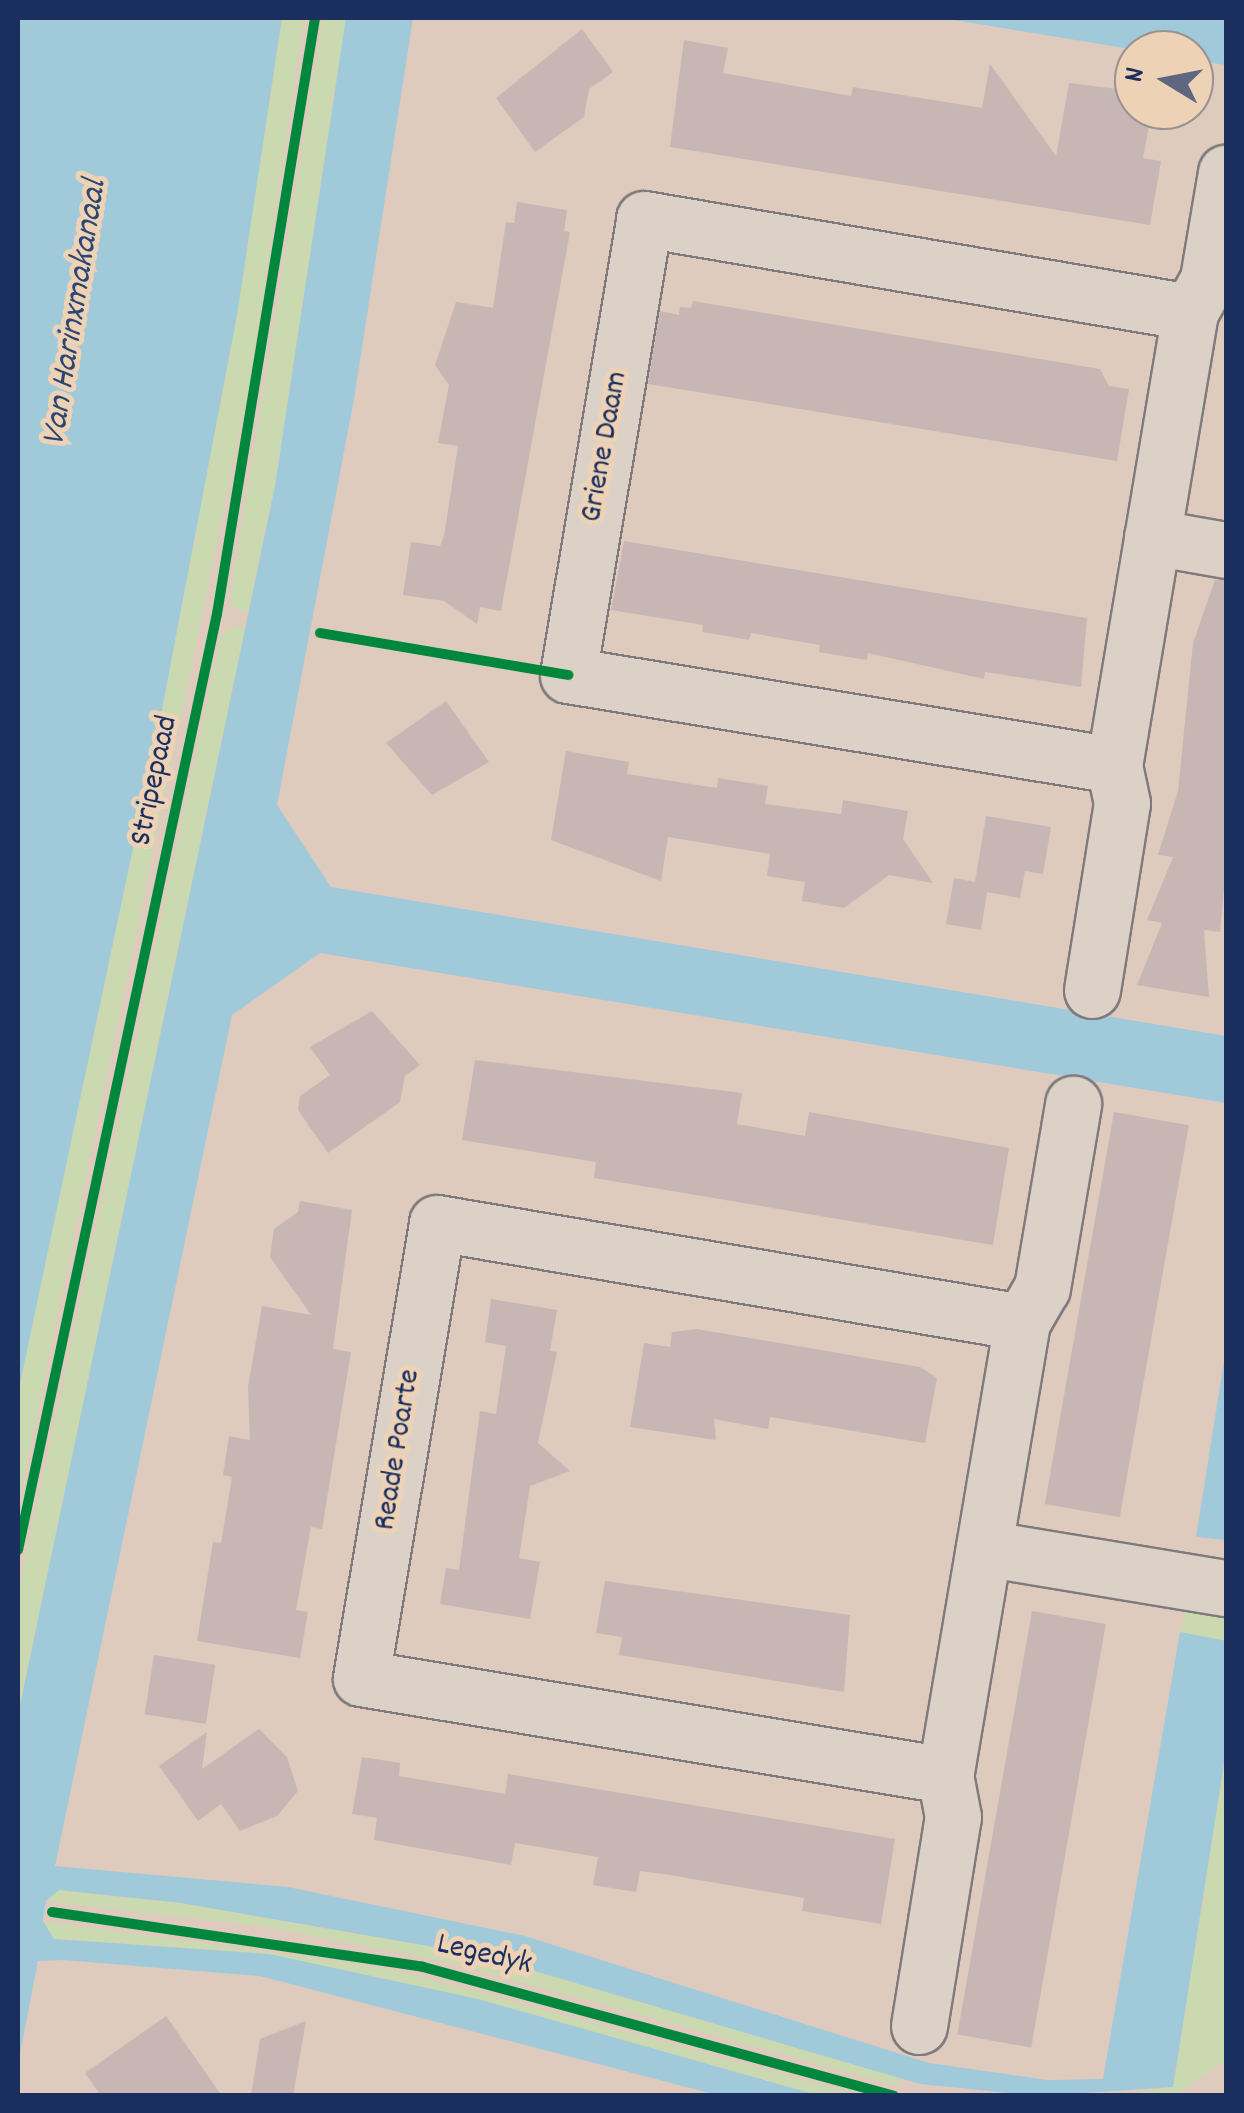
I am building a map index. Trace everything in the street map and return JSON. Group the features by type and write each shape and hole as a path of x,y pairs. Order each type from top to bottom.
{"street":[{"path":"1092,990 1122,803 1114,765 1190,312 1208,279 1226,173"},
{"name":"Griene Daam","path":"1114,765 568,675 644,219 1190,312"},
{"path":"1152,538 1226,550"},
{"path":"919,2026 953,1818 945,1775 1022,1322 1042,1288 1073,1104"},
{"name":"Reade Poarte","path":"945,1775 361,1678 437,1224 1022,1322"},
{"path":"984,1548 1226,1588"}],"green space":[{"path":"282,18 304,18 251,376 18,1507 18,1393 159,725 237,315"},
{"path":"323,18 346,18 275,486 248,612 235,609 230,598"},
{"path":"234,626 245,629 18,1715 18,1595 221,636"},
{"path":"1188,1601 1226,1608 1226,1641 1180,1632"},
{"path":"1226,1751 1226,2061 1175,2095 1115,2096 1173,2087"},
{"path":"59,1890 181,1903 480,1955 900,2075 898,2086 448,1962 261,1926 46,1901"},
{"path":"43,1921 392,1969 859,2095 816,2095 478,1999 269,1954 54,1939"}],"water":[{"name":"Van Harinxmakanaal","path":"18,18 282,18 237,315 159,725 18,1393"},
{"path":"346,18 413,18 354,399 277,805 331,887 1226,1036 1226,1103 320,953 232,1015 55,1866 288,1887 525,1936 929,2063 1048,2080 1103,2079 1180,1632 1226,1641 1226,1751 1173,2087 1037,2096 920,2084 480,1955 181,1903 59,1890 46,1901 43,1921 54,1939 269,1954 478,1999 817,2095 717,2095 260,1976 63,1960 38,1961 18,2064 18,1715 275,486"},
{"path":"942,18 1226,18 1226,65 1214,63 1214,30 1114,30 1114,46"},
{"path":"1226,1349 1226,1540 1196,1537"}],"building":[{"path":"582,29 613,72 589,89 584,117 535,152 496,98"},
{"path":"684,40 728,48 723,73 851,96 853,87 982,108 990,64 1056,156 1069,83 1114,89 1114,130 1148,130 1143,158 1161,161 1150,225 670,147"},
{"path":"517,202 567,210 564,231 570,232 501,611 480,607 477,624 444,601 403,595 411,542 440,546 444,536 458,446 438,443 449,385 435,365 456,302 493,308 506,222 514,223"},
{"path":"693,301 1100,369 1109,386 1129,389 1117,461 648,384 660,311 679,315 680,307 691,308"},
{"path":"624,541 1087,618 1081,687 985,672 984,679 868,653 867,660 819,652 820,645 751,633 749,640 702,632 703,625 611,610"},
{"path":"1215,580 1226,580 1226,866 1220,932 1204,930 1209,997 1137,985 1162,923 1147,920 1173,857 1158,855 1178,791 1193,643"},
{"path":"446,701 489,762 432,795 386,743"},
{"path":"566,751 629,762 627,774 717,788 718,778 768,786 765,804 841,814 843,800 908,811 903,839 933,883 889,875 844,908 802,901 805,882 767,876 770,854 668,837 661,881 551,840"},
{"path":"986,816 1051,827 1043,874 1025,871 1020,898 987,892 981,930 946,924 954,878 975,882"},
{"path":"372,1011 420,1065 405,1076 400,1102 328,1153 298,1110 300,1096 330,1075 310,1047"},
{"path":"475,1060 742,1093 737,1124 805,1136 809,1112 1009,1148 993,1245 594,1178 596,1162 462,1140"},
{"path":"1114,1112 1189,1125 1120,1517 1045,1504"},
{"path":"300,1201 352,1210 333,1349 351,1352 322,1529 311,1527 296,1610 308,1612 300,1658 197,1641 213,1542 221,1543 232,1477 223,1475 229,1436 250,1440 248,1387 262,1306 311,1315 270,1257 274,1229 298,1212"},
{"path":"491,1299 557,1310 550,1351 557,1352 538,1443 570,1471 530,1486 519,1558 540,1562 530,1619 440,1604 446,1568 459,1570 480,1411 496,1414 506,1346 485,1342"},
{"path":"697,1329 920,1367 937,1378 925,1443 770,1417 768,1429 714,1419 716,1440 630,1427 644,1343 670,1347 672,1332"},
{"path":"605,1581 850,1615 844,1692 619,1655 622,1637 596,1633"},
{"path":"1032,1611 1106,1624 1031,2047 957,2034"},
{"path":"154,1655 215,1665 206,1724 145,1714"},
{"path":"259,1729 287,1757 298,1791 277,1816 240,1831 221,1804 198,1821 159,1766 207,1732 202,1769"},
{"path":"362,1757 400,1763 399,1776 505,1794 508,1774 895,1839 881,1924 802,1911 804,1898 670,1875 640,1871 636,1892 593,1885 598,1857 515,1843 511,1865 374,1840 377,1818 352,1814"},
{"path":"166,2016 222,2096 101,2096 85,2073"},
{"path":"306,2021 293,2096 251,2096 260,2039"}],"cycle path":[{"name":"Stripepaad","path":"18,1550 217,614 315,18"},
{"path":"320,633 568,675"},
{"name":"Legedyk","path":"52,1912 423,1967 894,2096"}]}
